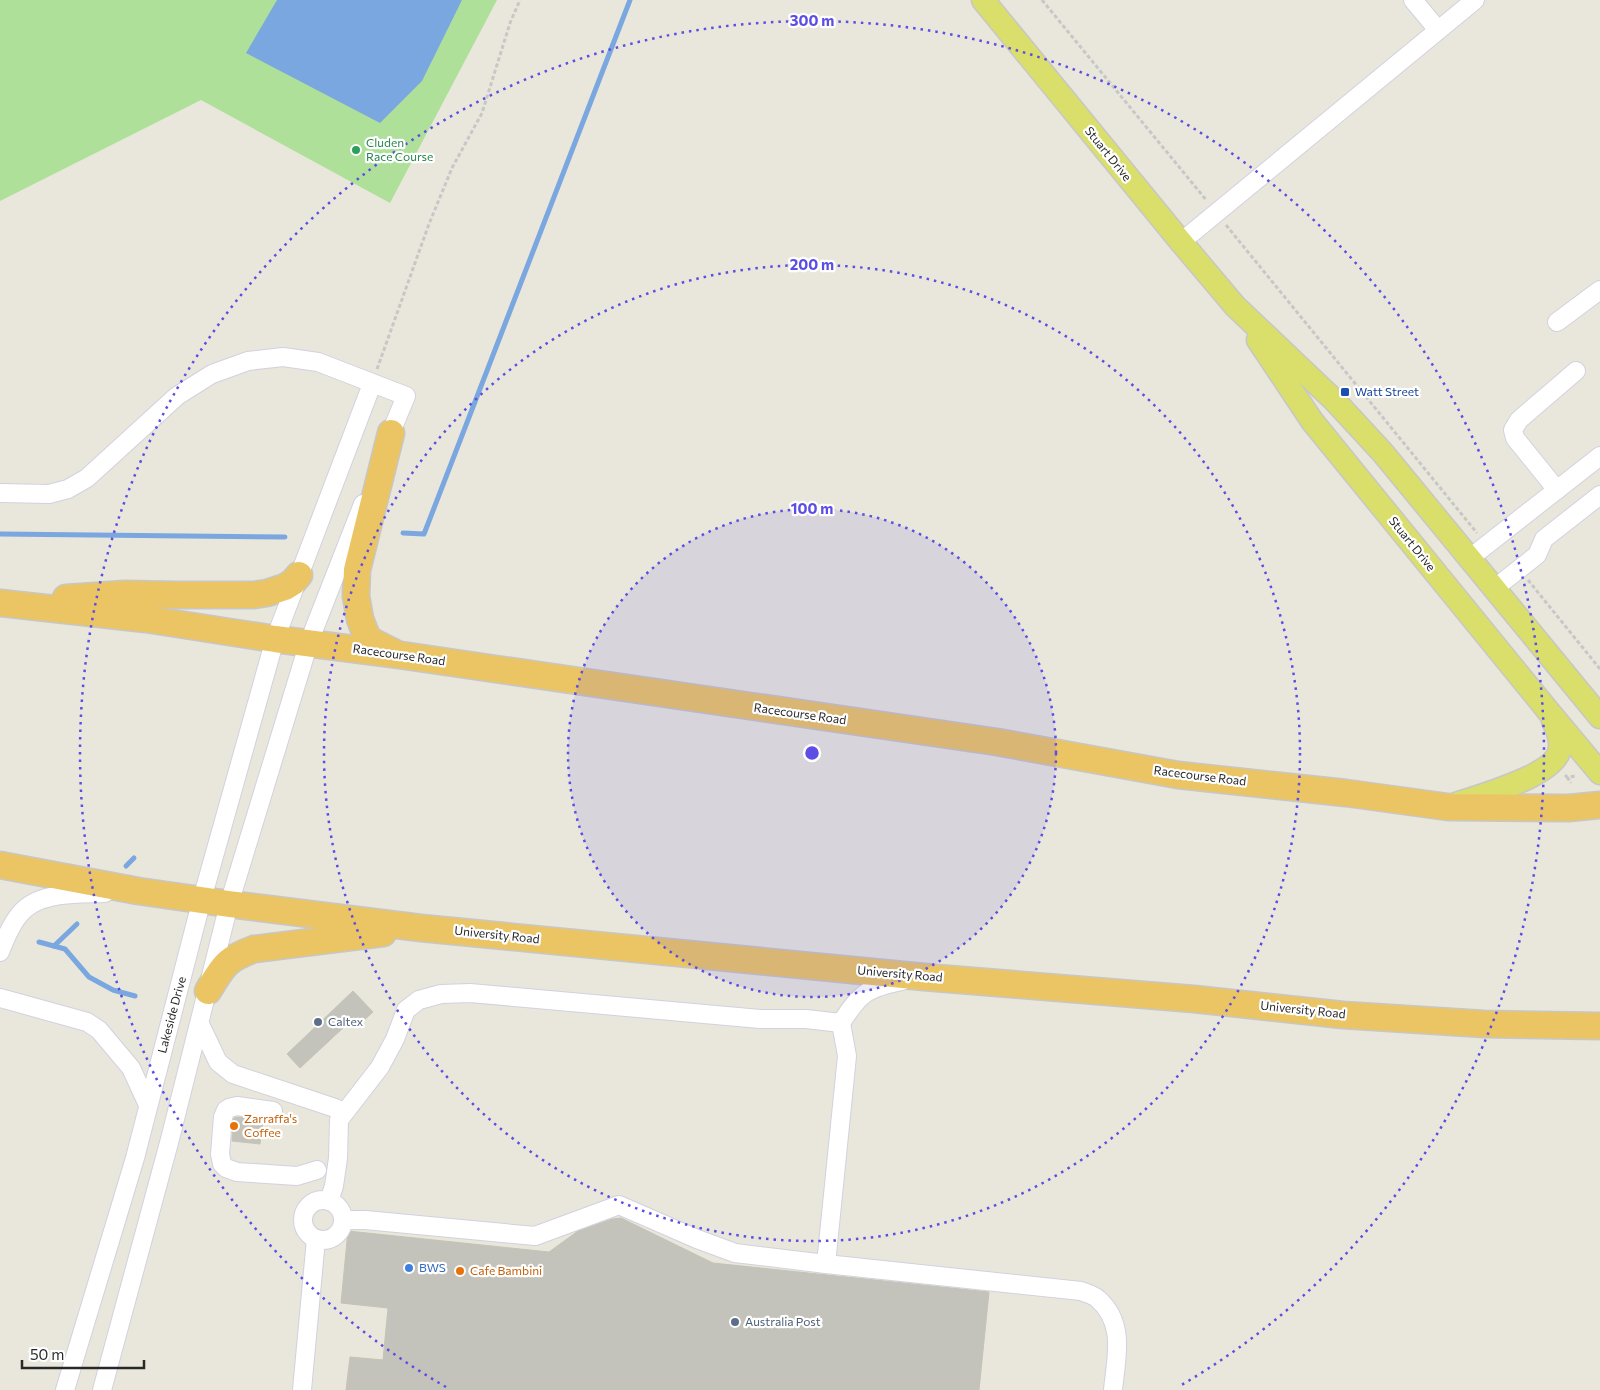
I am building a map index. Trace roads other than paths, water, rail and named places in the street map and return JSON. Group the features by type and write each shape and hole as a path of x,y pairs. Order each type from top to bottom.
{"highway":[{"path":"391,433 358,570 356,596 360,619 367,636 373,642 400,655"},
{"path":"0,602 124,594 254,595 285,587 299,575"},
{"name":"Racecourse Road","path":"0,602 146,619 996,742 1178,775 1346,793 1448,807 1569,808 1600,805"},
{"path":"0,865 138,891 202,900"},
{"name":"University Road","path":"202,900 421,928 1343,1015 1484,1024 1600,1026"},
{"path":"208,991 224,966 236,956 254,949 421,928"}],"main road":[{"name":"Stuart Drive","path":"983,0 1235,306 1335,401 1478,552 1495,588 1600,717"},
{"name":"Stuart Drive","path":"1235,306 1312,421 1549,712 1592,774"},
{"path":"1448,807 1528,778 1549,766 1560,748 1558,731 1549,712"}],"street":[{"path":"1413,0 1438,30"},
{"path":"1181,242 1475,0"},
{"path":"1557,322 1600,290"},
{"path":"0,493 49,494 68,489 86,478 177,396 212,374 248,361 283,357 318,362 406,396 309,642 230,904 200,1024 102,1390"},
{"path":"1557,490 1515,438 1513,430 1519,420 1576,372"},
{"name":"Lakeside Drive","path":"65,1390 134,1158 202,900 275,639 372,384"},
{"path":"1478,552 1600,456"},
{"path":"1495,588 1537,555 1544,539 1600,495"},
{"path":"0,952 20,913 33,904 55,896 138,891"},
{"path":"826,1264 847,1056 841,1023 853,1004 866,992 881,985 924,976"},
{"path":"329,1201 334,1186 338,1158 339,1120 380,1066 395,1039 406,1010 419,1000 441,994 470,993 760,1019 806,1019 841,1023"},
{"path":"0,998 87,1022 99,1030 131,1068 148,1105"},
{"path":"200,1024 218,1062 232,1074 344,1112"},
{"path":"273,1111 237,1106 226,1110 223,1117 220,1154 222,1164 226,1168 237,1172 298,1176 317,1170"},
{"path":"268,1166 336,1172"},
{"path":"315,1201 329,1201 339,1208 343,1220 342,1226 334,1236 322,1240 316,1239 306,1230 303,1217 310,1205 315,1201"},
{"path":"343,1220 365,1220 535,1236 619,1205 697,1239 735,1253 1081,1291 1097,1298 1111,1315 1116,1326 1118,1338 1113,1390"},
{"path":"302,1390 316,1239"}],"water":[{"path":"277,0 462,0 422,81 380,123 246,53"}],"waterway":[{"path":"403,533 424,534 630,0"},
{"path":"0,534 285,537"},
{"path":"126,866 134,858"},
{"path":"54,946 77,924"},
{"path":"39,942 65,949 89,977 113,990 135,996"}],"place":[{"name":"Cluden Race Course","path":"356,150"},
{"name":"Watt Street","path":"1345,392"},
{"name":"Caltex","path":"318,1022"},
{"name":"Zarraffa's Coffee","path":"234,1126"},
{"name":"BWS","path":"409,1268"},
{"name":"Cafe Bambini","path":"460,1271"},
{"name":"Australia Post","path":"735,1322"}]}
